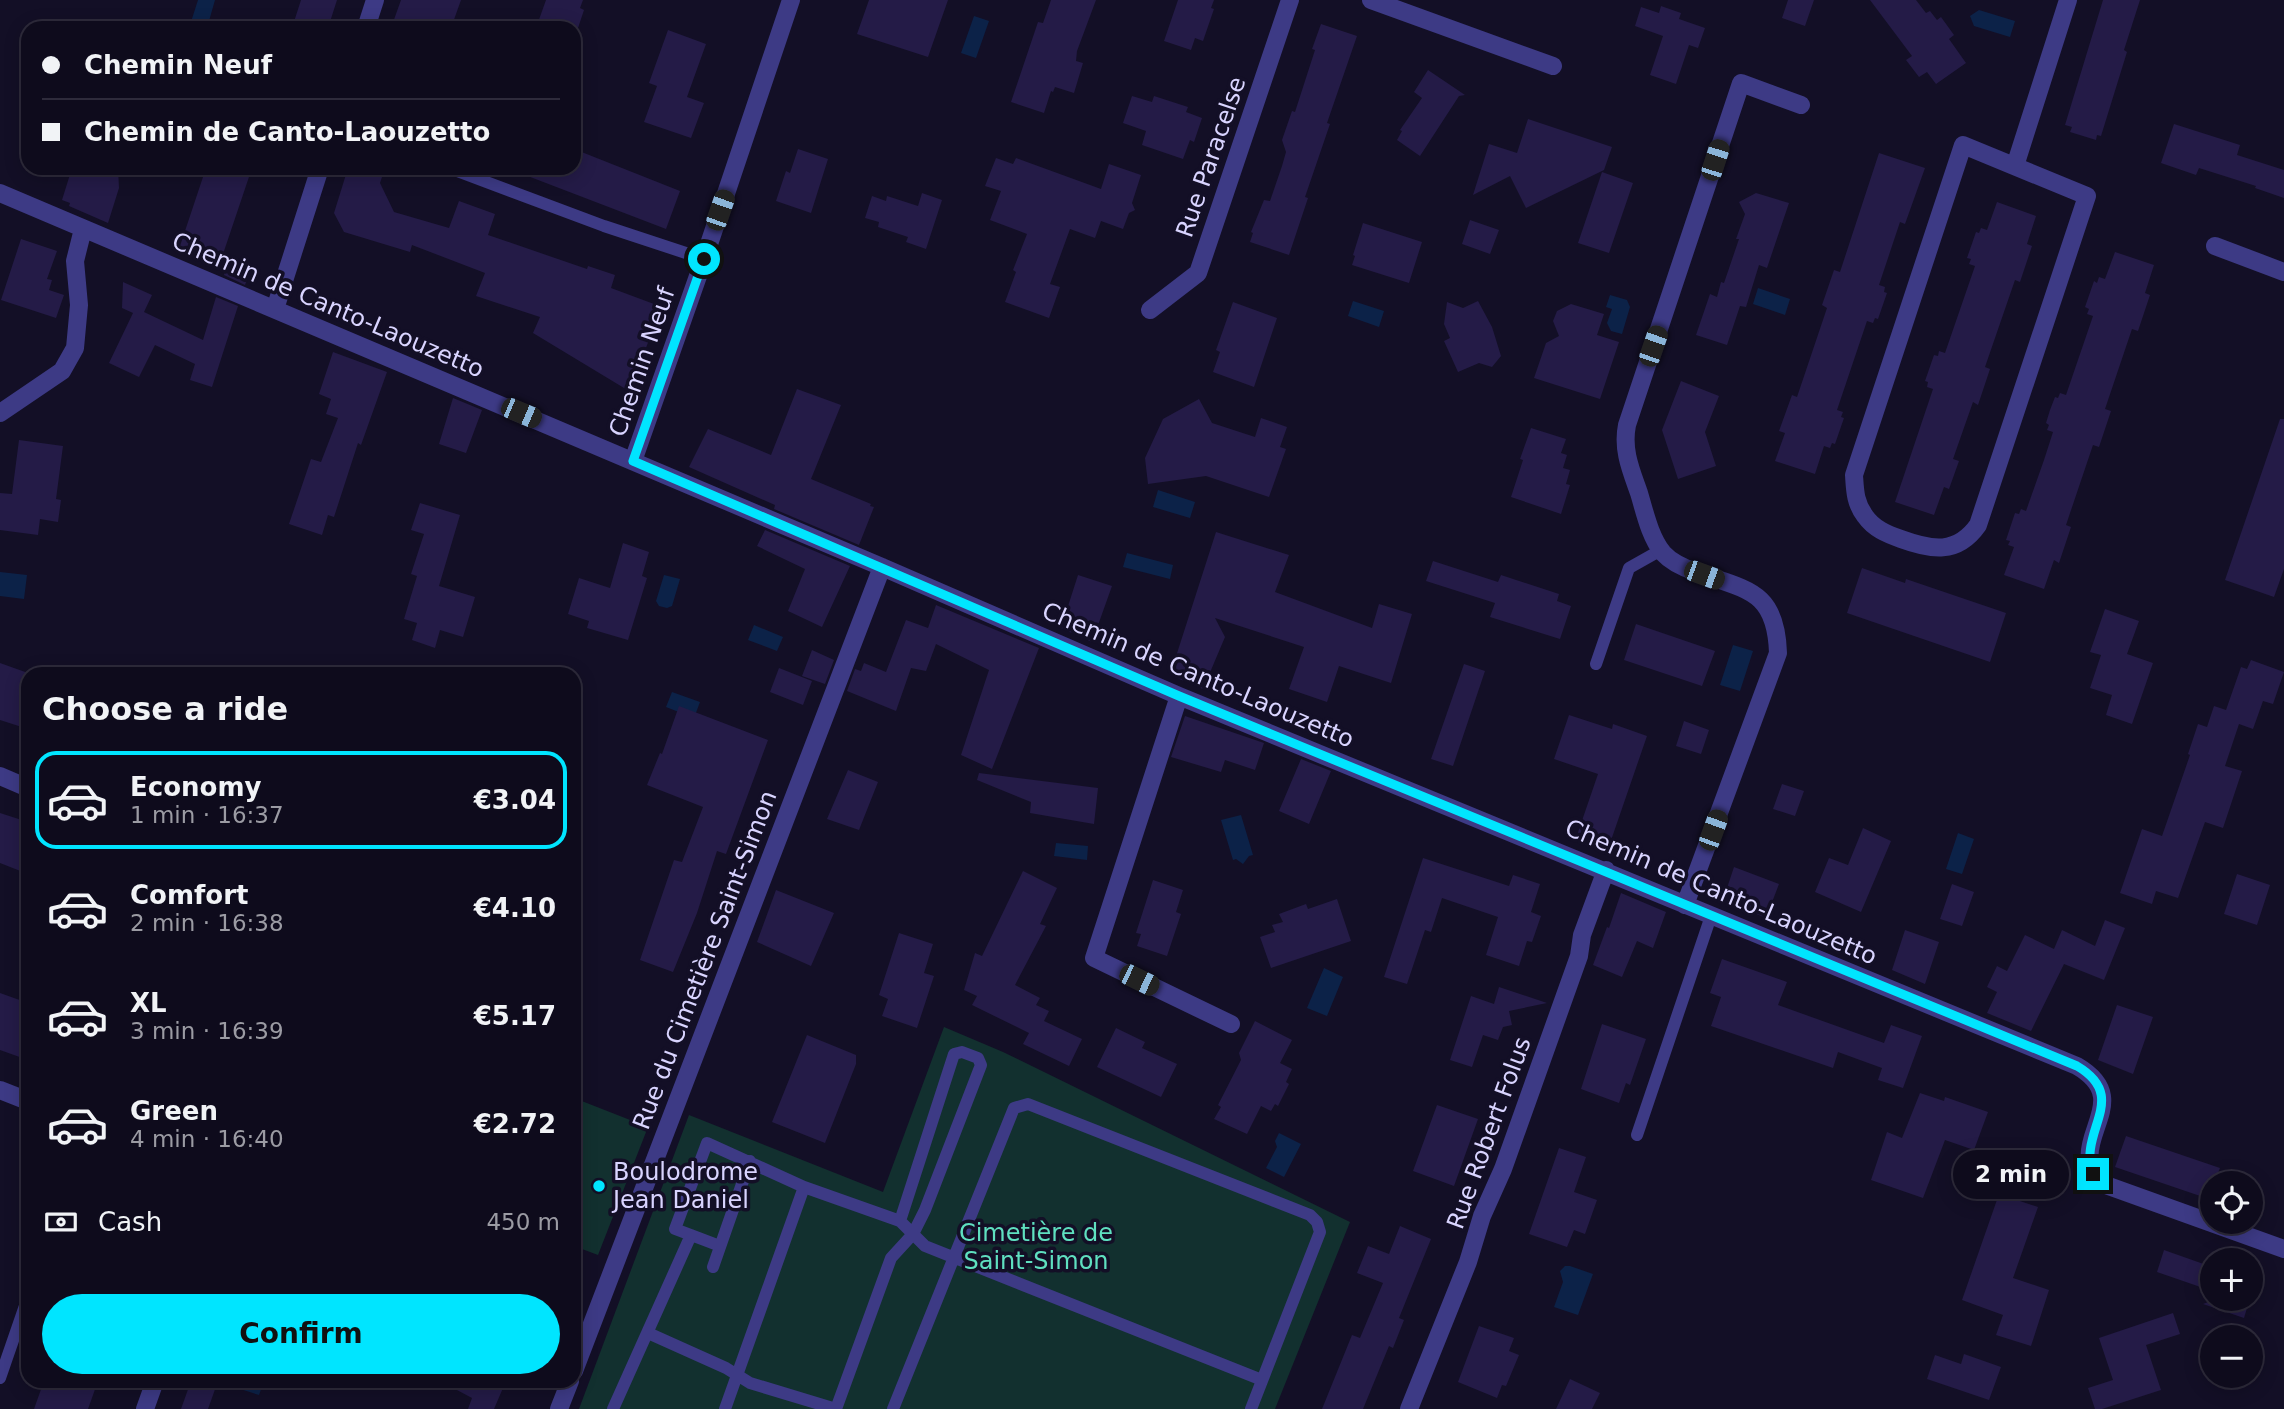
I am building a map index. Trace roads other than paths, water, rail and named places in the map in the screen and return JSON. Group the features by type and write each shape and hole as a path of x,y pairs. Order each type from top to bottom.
{"street":[{"path":"368,21 374,0"},
{"name":"Chemin Neuf","path":"633,461 791,0"},
{"name":"Rue Paracelse","path":"1150,310 1198,273 1290,0"},
{"path":"1371,0 1553,66"},
{"path":"2015,166 2068,0"},
{"path":"1685,905 1779,653 1777,629 1768,607 1753,592 1680,566 1661,550 1654,538 1626,458 1624,440 1741,83 1801,105"},
{"path":"1963,145 2015,166 2087,196 1978,525 1970,536 1960,543 1943,548 1923,547 1881,532 1865,517 1855,497 1854,475 1963,145"},
{"path":"275,309 318,175"},
{"name":"Chemin de Canto-Laouzetto","path":"0,193 882,567 1179,696 2077,1066 2093,1075 2101,1090 2102,1107 2089,1162 2093,1174 2104,1184 2284,1249"},
{"path":"0,413 62,371 75,348 79,305 75,261 83,229"},
{"path":"2215,246 2284,272"},
{"name":"Rue du Cimetière Saint-Simon","path":"581,1353 882,567"},
{"path":"1179,696 1094,958 1231,1024"},
{"path":"0,776 21,785"},
{"name":"Rue Robert Folus","path":"1409,1409 1507,1156 1579,956 1582,935 1606,870"},
{"path":"0,1090 21,1098"},
{"path":"145,1409 152,1388"},
{"path":"559,1409 567,1388"}],"lane":[{"path":"468,175 604,226 704,259"},
{"path":"1596,664 1629,568 1661,550"},
{"path":"1637,1135 1711,916"},
{"path":"648,1333 726,1368 750,1383 836,1409 891,1258 913,1234 925,1210 981,1065 978,1058 962,1052 954,1055 900,1221"},
{"path":"893,1409 1014,1108 1028,1104 1310,1215 1317,1222 1320,1232 1251,1409"},
{"path":"720,1245 675,1229 707,1143 804,1188 900,1221 925,1246 1262,1380"},
{"path":"713,1267 750,1161"},
{"path":"725,1409 804,1188"},
{"path":"613,1409 691,1235"},
{"path":"0,1378 21,1317"}],"water":[{"path":"198,0 215,0 209,21 191,21"},
{"path":"1979,10 2015,21 2010,37 1974,26 1970,16"},
{"path":"974,16 989,21 976,58 961,53"},
{"path":"1758,288 1790,299 1785,315 1753,304"},
{"path":"1610,295 1627,300 1630,307 1622,334 1611,331 1607,323 1612,309 1606,307"},
{"path":"1353,301 1384,311 1379,327 1348,316"},
{"path":"1158,490 1195,502 1190,518 1153,507"},
{"path":"1127,553 1173,565 1170,579 1123,567"},
{"path":"0,572 27,575 24,599 0,596"},
{"path":"664,575 680,579 672,606 667,608 659,606 656,601"},
{"path":"754,625 783,637 777,651 748,640"},
{"path":"1733,645 1753,651 1740,691 1720,685"},
{"path":"672,692 700,702 694,718 666,707"},
{"path":"1241,815 1253,855 1243,864 1233,860 1221,820"},
{"path":"1958,833 1974,839 1962,874 1946,869"},
{"path":"1056,843 1088,846 1087,860 1054,856"},
{"path":"1324,968 1343,977 1327,1016 1307,1008"},
{"path":"1279,1133 1301,1144 1284,1177 1266,1168 1277,1147 1275,1141"},
{"path":"1565,1266 1593,1274 1578,1315 1554,1307 1563,1282 1560,1271"},
{"path":"237,1388 262,1388 259,1395"}],"place":[{"name":"Boulodrome Jean Daniel","path":"599,1186"}],"park label":[{"name":"Cimetière de Saint-Simon","path":"1036,1247"}]}
